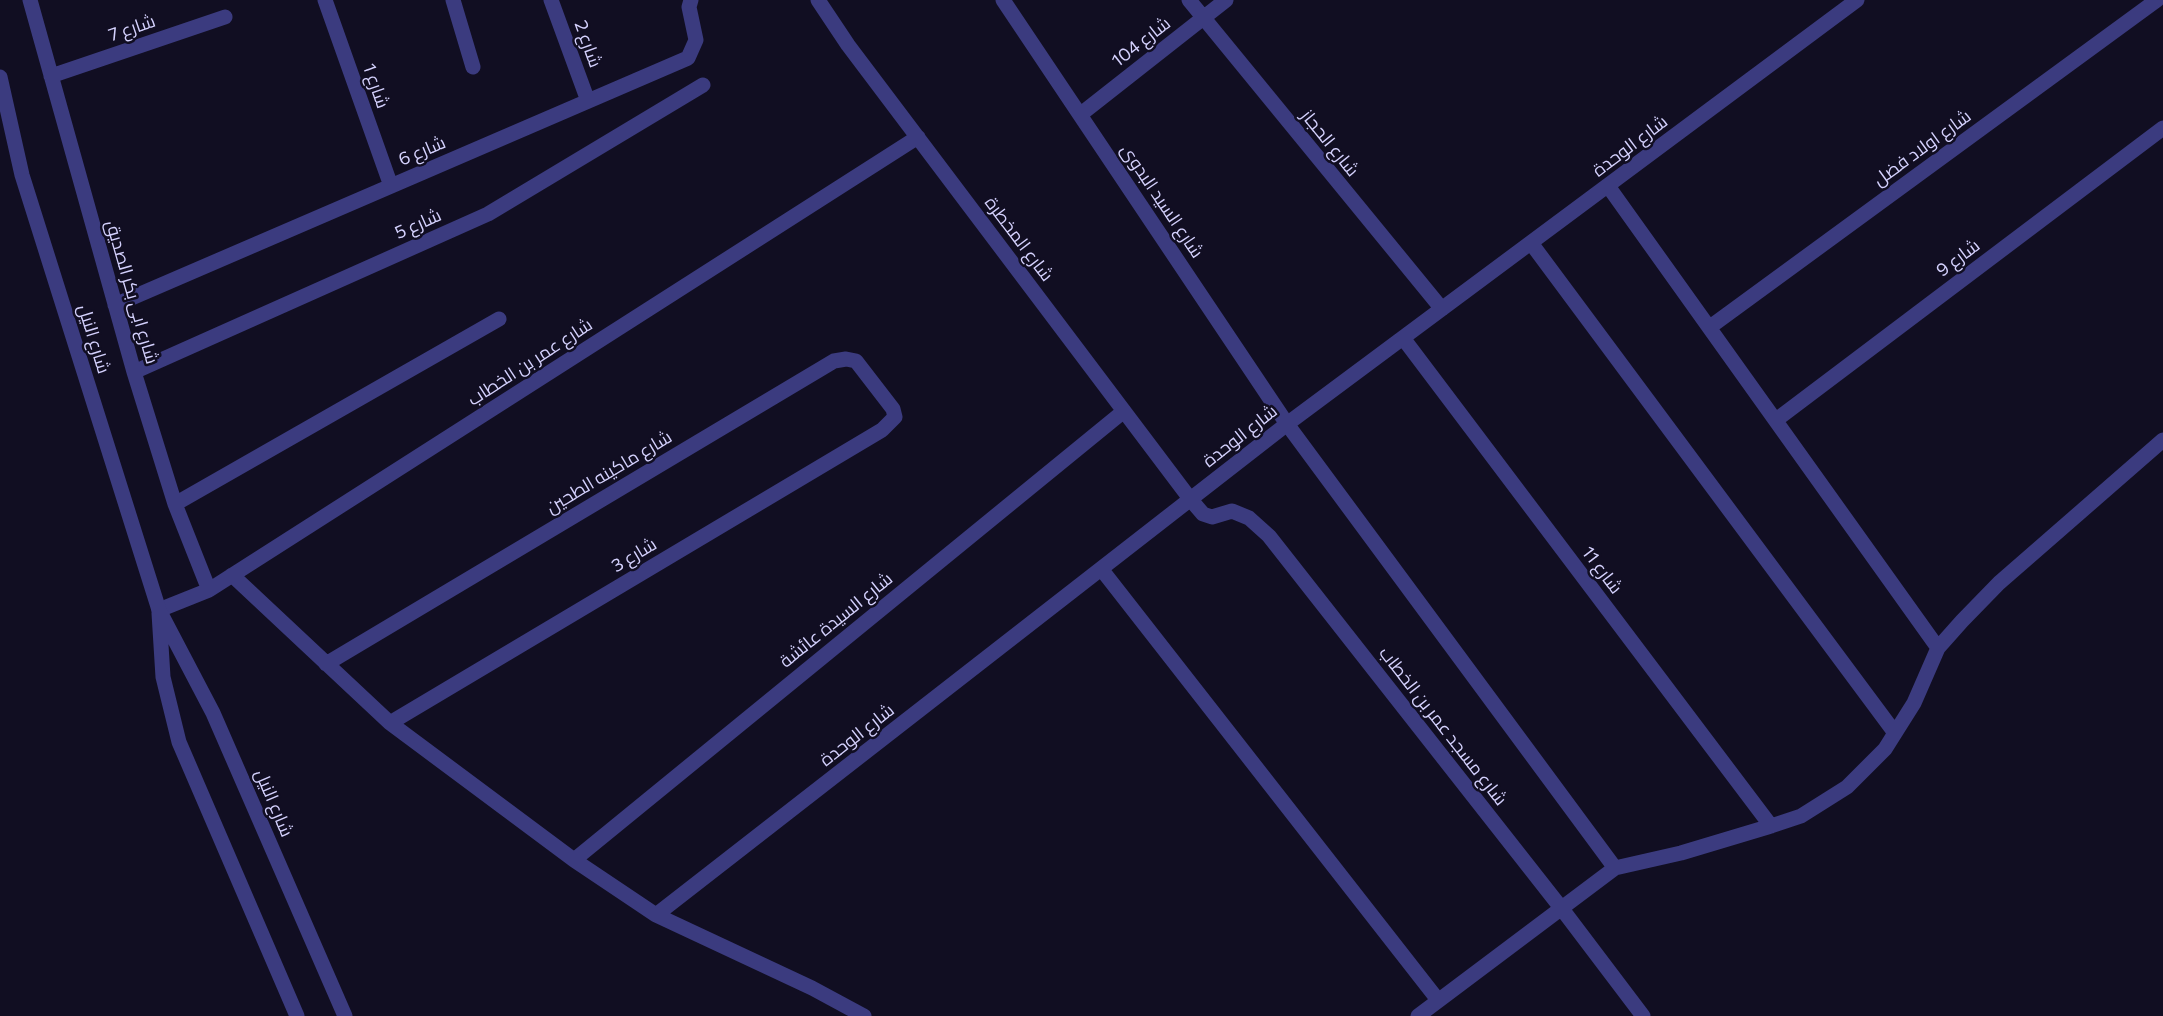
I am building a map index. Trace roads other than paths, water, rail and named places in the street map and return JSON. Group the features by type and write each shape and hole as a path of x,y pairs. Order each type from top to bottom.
{"street":[{"name":"شارع ابى بكر الصديق","path":"30,0 134,372 174,504 209,590"},
{"name":"شارع 1","path":"325,0 391,186"},
{"path":"453,0 473,67"},
{"name":"شارع 2","path":"551,0 588,101"},
{"name":"شارع 6","path":"115,305 688,58 694,50 696,40 689,7 691,0"},
{"name":"شارع المخطرة","path":"818,0 848,45 1191,500"},
{"name":"شارع السيد البدوى","path":"1003,0 1287,424 1616,868"},
{"name":"شارع الحجاز","path":"1188,0 1442,309"},
{"name":"شارع 104","path":"1081,114 1226,0"},
{"name":"شارع الوحدة","path":"656,915 1287,424 1857,0"},
{"name":"شارع اولاد فضل","path":"1710,327 2157,0"},
{"name":"شارع 7","path":"51,76 225,17"},
{"name":"شارع النيل","path":"0,77 22,175 159,610 221,730 345,1016"},
{"name":"شارع 5","path":"134,372 488,214 704,85"},
{"name":"شارع 9","path":"1776,420 2163,128"},
{"name":"شارع عمر بن الخطاب","path":"159,610 209,590 918,137"},
{"path":"1608,186 1938,648"},
{"path":"1531,243 1895,733"},
{"path":"174,504 500,319"},
{"name":"شارع 11","path":"1403,338 1771,826"},
{"name":"شارع ماكينه الطحين","path":"326,664 834,361 846,359 856,361 893,409 895,417"},
{"name":"شارع السيدة عائشة","path":"574,860 1124,411"},
{"name":"شارع 3","path":"390,723 882,430 895,417"},
{"path":"1418,1016 1616,868 1681,853 1802,816 1847,787 1886,749 1914,703 1938,648 1999,583 2163,440"},
{"name":"شارع مسجد عمر بن الخطاب","path":"1191,500 1203,514 1212,517 1232,511 1249,518 1269,536 1562,909 1643,1016"},
{"path":"1102,570 1438,1000"},
{"path":"232,575 390,723 574,860 656,915 812,988 864,1016"},
{"name":"شارع النيل","path":"159,610 163,677 179,742 297,1016"}]}
